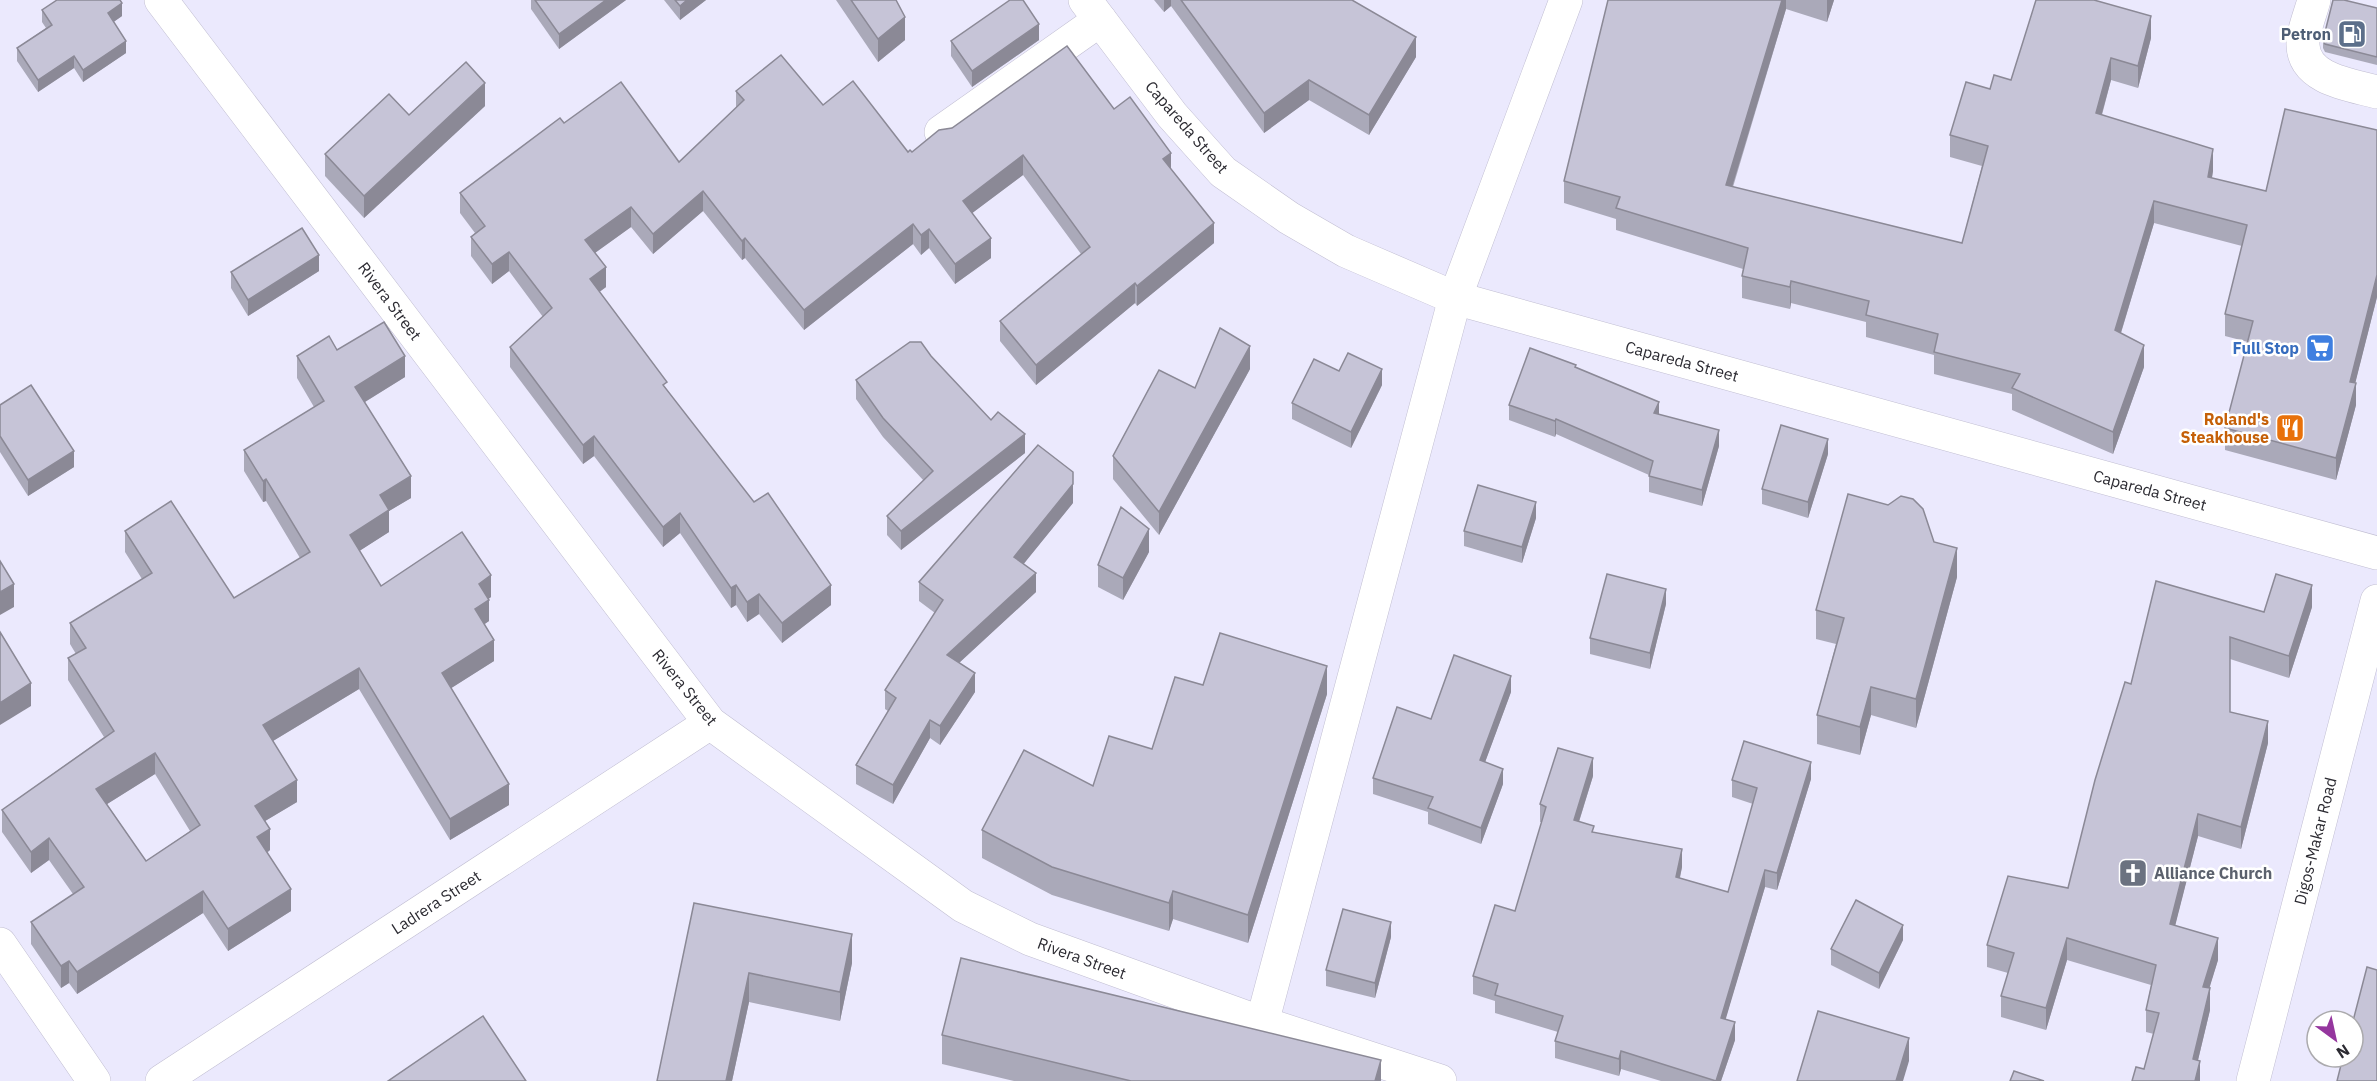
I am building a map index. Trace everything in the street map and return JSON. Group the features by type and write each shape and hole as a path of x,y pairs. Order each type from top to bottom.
{"street":[{"name":"Rivera Street","path":"161,0 710,723 963,906 1030,939 1262,1023 1440,1081"},
{"path":"1262,1023 1455,298 1566,0"},
{"path":"2314,0 2303,45 2309,62 2323,75 2377,92"},
{"path":"940,132 1092,10"},
{"name":"Capareda Street","path":"1092,10 1172,115 1223,172 1289,218 1346,251 1455,298 2377,553"},
{"name":"Digos-Makar Road","path":"2253,1081 2377,601"},
{"name":"Ladrera Street","path":"162,1081 710,723"},
{"path":"0,944 94,1081"}],"building":[{"path":"57,0 120,0 122,3 108,13 126,41 83,70 74,56 38,80 17,48 52,25 42,10"},
{"path":"535,0 606,0 559,34"},
{"path":"675,0 687,0 680,6"},
{"path":"851,0 896,0 905,17 878,39"},
{"path":"1010,0 1023,0 1039,24 972,71 951,41"},
{"path":"1181,0 1352,0 1416,37 1369,115 1309,80 1264,113"},
{"path":"1608,0 1782,0 1726,185 1962,243 1988,146 1950,135 1966,82 1990,89 1994,75 2011,80 2036,0 2094,0 2151,16 2138,66 2111,58 2096,113 2213,149 2208,177 2266,191 2285,109 2377,130 2377,275 2350,382 2356,383 2336,458 2225,428 2253,321 2225,314 2247,225 2154,201 2115,330 2144,345 2113,432 2012,388 2020,374 1934,352 1938,334 1866,315 1869,301 1791,281 1790,287 1742,276 1748,248 1616,208 1620,197 1564,181"},
{"name":"Petron","path":"2333,0 2344,0 2377,8 2377,57 2325,44 2323,40"},
{"path":"1067,46 1114,109 1130,97 1171,153 1163,159 1214,223 1137,286 1135,283 1036,365 1000,321 1090,247 1023,155 963,201 991,238 955,264 929,229 921,235 913,224 804,310 745,238 742,241 703,191 653,234 631,207 585,240 606,267 590,279 667,382 663,385 754,502 768,493 831,585 782,623 759,594 747,602 736,585 731,588 680,513 663,527 594,436 583,445 510,347 552,308 509,252 492,264 471,237 485,226 460,193 560,118 564,123 621,82 679,162 744,100 736,91 781,55 823,105 853,81 908,152 910,150 912,152 939,130 952,128"},
{"path":"466,62 485,83 364,196 325,154 389,94 409,115"},
{"path":"302,228 319,255 248,300 231,272"},
{"path":"384,322 405,356 355,387 411,476 380,495 389,510 350,535 381,586 462,532 491,575 479,584 489,600 475,609 494,640 442,673 509,784 450,819 359,668 263,725 297,780 255,806 270,829 257,837 291,889 228,929 203,891 77,972 69,961 61,966 31,922 84,887 49,838 31,852 2,810 114,731 68,658 86,648 70,623 152,573 125,531 171,501 234,598 310,552 266,479 263,481 244,450 324,401 297,356 329,336 337,350","holes":["155,753 200,825 146,861 96,789"]},
{"path":"1220,328 1250,346 1159,512 1113,456 1159,370 1195,388"},
{"path":"910,342 921,342 931,356 991,420 998,412 1025,434 901,531 887,516 933,471 883,418 856,380"},
{"path":"1530,348 1576,365 1575,367 1659,402 1654,413 1719,430 1702,490 1649,476 1653,461 1556,419 1555,421 1509,405"},
{"path":"1348,353 1382,369 1351,432 1292,403 1314,359 1339,371"},
{"path":"31,385 74,451 28,480 0,436 0,405"},
{"path":"1781,425 1828,439 1808,502 1762,489"},
{"path":"1038,445 1073,472 1073,484 1014,557 1036,573 947,655 975,673 940,726 930,720 893,785 856,765 896,698 885,690 943,600 919,582"},
{"path":"1478,485 1536,502 1522,547 1464,531"},
{"path":"1848,494 1888,505 1901,496 1913,499 1923,509 1934,542 1957,548 1916,699 1871,687 1860,727 1817,715 1844,618 1816,610"},
{"path":"1121,507 1149,529 1123,578 1098,565"},
{"path":"0,561 14,584 0,592"},
{"path":"1607,574 1666,589 1650,653 1590,638"},
{"path":"2276,574 2312,585 2289,656 2230,637 2230,712 2268,721 2241,827 2198,814 2170,924 2218,938 2203,987 2210,988 2193,1059 2200,1061 2195,1081 2132,1081 2136,1067 2144,1069 2159,1013 2146,1010 2156,965 2067,938 2046,1008 2001,996 2014,953 1987,945 2008,876 2068,888 2095,780 2125,682 2131,684 2156,581 2264,612"},
{"path":"0,632 31,683 0,703"},
{"path":"1220,633 1327,666 1248,915 1173,891 1169,903 1052,867 982,830 1024,750 1093,786 1109,736 1152,749 1175,677 1203,685"},
{"path":"1454,655 1511,676 1480,760 1503,769 1481,828 1428,808 1433,797 1373,778 1397,707 1431,719"},
{"path":"1744,741 1811,762 1777,873 1765,870 1721,1018 1735,1022 1716,1081 1621,1051 1619,1059 1555,1041 1563,1016 1495,995 1498,984 1473,976 1495,905 1515,911 1546,807 1540,804 1558,748 1593,758 1574,820 1594,826 1592,832 1682,849 1676,877 1728,892 1757,788 1732,780"},
{"path":"1856,900 1903,925 1879,973 1831,949"},
{"path":"694,903 852,934 840,992 749,973 726,1081 657,1081"},
{"path":"1343,909 1391,922 1375,983 1326,970"},
{"path":"961,958 1381,1060 1375,1081 1131,1081 942,1035"},
{"path":"2367,967 2377,970 2377,1081 2337,1081 2340,1069 2365,1069 2365,1009 2356,1009"},
{"path":"1818,1011 1909,1038 1896,1081 1797,1081"},
{"path":"483,1016 526,1081 388,1081"},
{"path":"2014,1071 2044,1081 2010,1081"}],"place":[{"name":"Petron","path":"2352,34"},
{"name":"Full Stop","path":"2320,348"},
{"name":"Roland's Steakhouse","path":"2290,428"},
{"name":"Alliance Church","path":"2133,873"}]}
